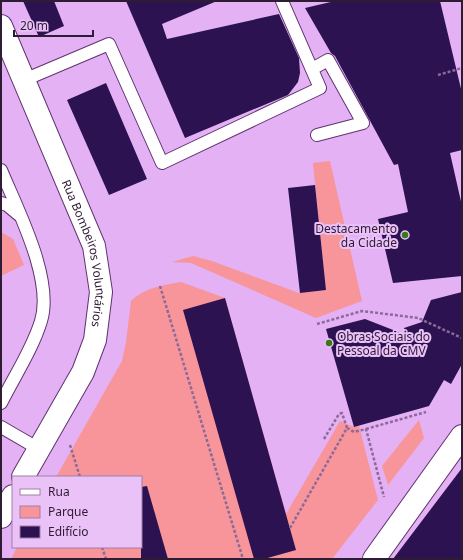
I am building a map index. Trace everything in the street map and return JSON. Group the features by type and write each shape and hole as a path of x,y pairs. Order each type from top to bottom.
{"street":[{"name":"Rua Bombeiros Voluntários","path":"1,26 94,246 101,292 95,340 83,372 24,476"},
{"path":"374,559 462,436"},
{"path":"1,517 12,498"}],"lane":[{"path":"24,80 109,44 162,163 320,88 282,1"},
{"path":"312,69 328,60 364,124 317,135"},
{"path":"1,170 36,256 42,278 43,300 42,320 1,403"},
{"path":"1,203 7,205 20,215"},
{"path":"1,428 39,449"}],"path":[{"path":"438,74 462,68"},
{"path":"160,286 243,559"},
{"path":"317,324 362,311 418,318 462,338"},
{"path":"324,439 339,414 342,413 347,428 354,432 426,412"},
{"path":"290,528 347,428"},
{"path":"366,429 384,497"},
{"path":"102,548 106,559"}],"green space":[{"path":"330,161 362,301 316,318 191,263 172,262 193,256 212,261 299,293 326,290 313,163"},
{"path":"1,232 13,239 24,265 1,276"},
{"path":"181,282 225,298 286,514 340,421 354,427 359,426 378,500 332,559 11,559 16,548 142,548 142,476 57,476 122,361 131,301 148,290"},
{"path":"419,420 424,438 388,485 382,466"}],"building":[{"path":"23,1 54,1 64,26 39,37"},
{"path":"126,1 217,1 162,24 167,39 279,14 299,58 300,73 298,82 288,95 185,138"},
{"path":"335,1 440,1 462,93 462,150 450,153 462,206 462,276 393,283 378,219 408,212 398,164 394,165 335,56 331,53 305,8"},
{"path":"106,83 147,179 109,195 67,100"},
{"path":"315,185 326,290 300,293 288,188"},
{"path":"462,292 462,364 451,384 444,380 429,406 354,427 326,329 365,319 406,335 404,328 422,322 431,300"},
{"path":"225,298 296,550 264,559 254,559 183,310"},
{"path":"462,468 462,559 393,559"},
{"path":"147,486 168,559 141,559 142,487"}],"place":[{"name":"Destacamento da Cidade","path":"405,235"},
{"name":"Obras Sociais do Pessoal da CMV","path":"329,343"}]}
